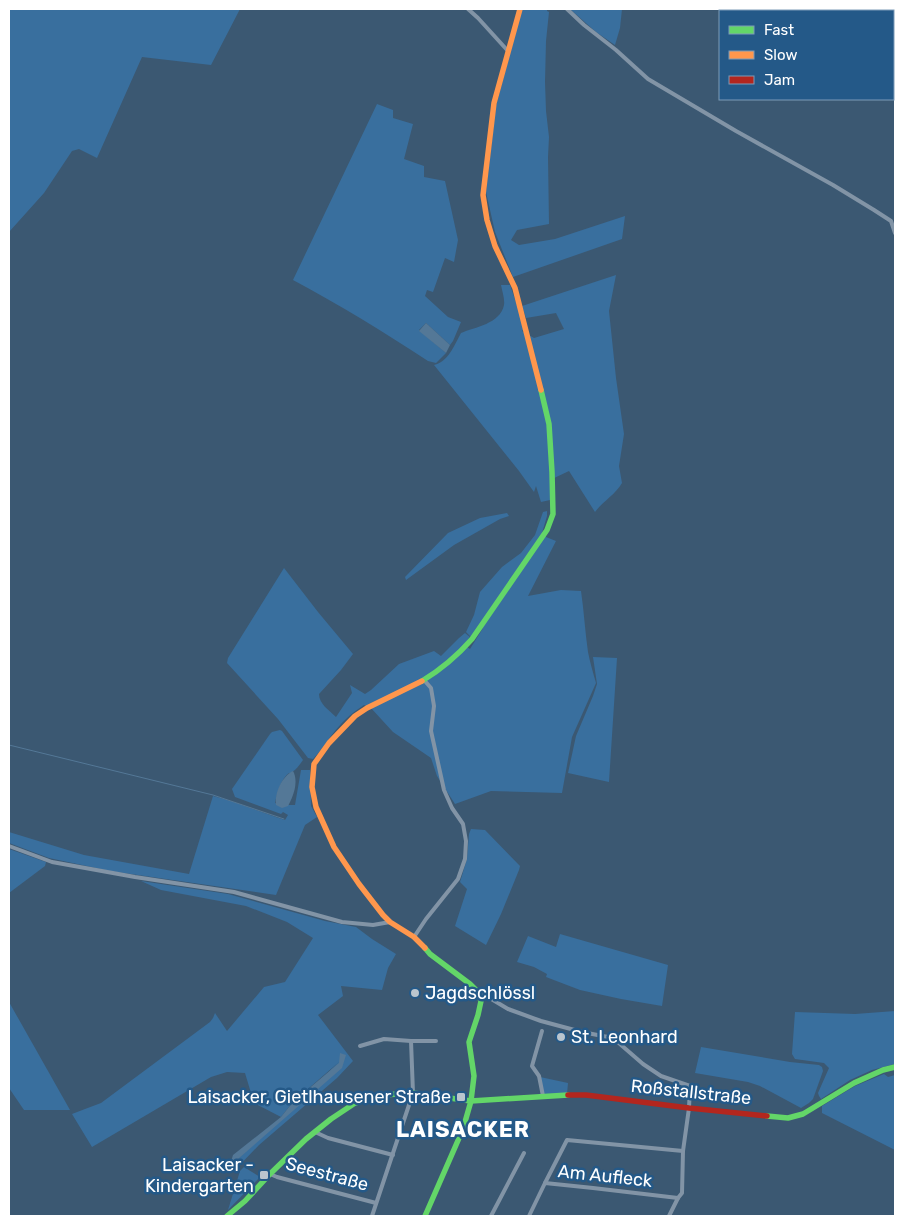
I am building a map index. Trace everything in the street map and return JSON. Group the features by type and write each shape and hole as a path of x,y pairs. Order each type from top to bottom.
{"street":[{"path":"468,9 508,50"},
{"path":"520,9 494,103 482,194 486,220 515,288 548,424 553,514 546,530 472,640 447,665 424,680 367,708 355,716 329,743 314,764 312,787 316,808 333,845 359,884 390,922 414,937 430,954 477,991 508,1009 575,1031 613,1038 643,1064 661,1076 690,1086 683,1151 682,1192 669,1216"},
{"path":"567,9 648,79 736,131 834,185 891,221 895,233"},
{"path":"414,937 458,879 465,859 466,841 463,824 452,808 444,790 431,731 434,706 430,688 424,680"},
{"path":"9,846 52,862 234,892 342,922 373,925 390,922"},
{"path":"425,1216 464,1129 471,1101 474,1076 469,1042 481,1001 477,991"},
{"path":"542,1032 532,1066 538,1076 543,1096"},
{"path":"360,1046 384,1039 436,1041"},
{"path":"411,1040 413,1093"},
{"name":"Roßstallstraße","path":"471,1101 586,1095 788,1118 803,1114 854,1082 895,1067"},
{"name":"Seestraße","path":"372,1216 413,1093"},
{"name":"Seestraße","path":"231,1215 306,1139 355,1103 382,1095 413,1093 471,1101"},
{"name":"Seestraße","path":"315,1132 328,1138 393,1155"},
{"path":"545,1183 567,1140 683,1151"},
{"path":"491,1216 524,1153"},
{"name":"Seestraße","path":"270,1174 277,1178 376,1203"},
{"name":"Am Aufleck","path":"529,1216 545,1183 678,1198"}],"shaded area":[{"path":"9,9 240,9 211,65 142,57 97,158 79,149 72,151 44,193 9,232"},
{"path":"522,9 547,9 549,12 545,82 549,137 549,224 517,230 511,240 519,245 555,239 625,216 622,239 513,277 495,232 486,192 496,106"},
{"path":"570,9 622,9 620,28 615,45 596,32"},
{"path":"377,104 393,110 393,118 413,124 404,159 424,166 424,177 445,181 458,240 454,262 445,258 433,292 427,290 425,296 448,317 461,322 450,345 426,323 419,330 446,353 436,363 428,361 362,319 293,280"},
{"path":"616,275 609,311 624,434 619,466 622,483 595,512 569,471 550,480 550,500 541,502 536,486 534,492 434,365 447,357 461,333 486,324 498,317 504,305 501,285 510,285 524,329 522,331 534,338 564,329 556,313 526,318 522,306"},
{"path":"426,323 450,345 446,353 419,331"},
{"path":"547,511 542,533 556,541 528,596 561,590 581,591 588,652 596,683 572,737 562,793 491,791 455,804 437,776 431,758 393,732 371,708 364,705 342,723 313,759 308,758 278,719 227,663 228,658 284,568 353,654 319,694 323,704 336,717 352,693 350,685 365,694 399,664 434,651 441,656 465,633 470,637 464,645 470,649 483,628 471,637 466,632 474,615 480,592 502,567 521,553 535,535 543,512"},
{"path":"507,513 509,516 500,519 454,545 406,580 405,577 448,533 480,518"},
{"path":"593,657 617,658 609,782 568,773 576,736 597,684"},
{"path":"280,730 303,760 282,782 275,803 287,806 295,805 301,770 310,770 311,806 317,817 305,825 276,895 110,871 49,858 9,843 9,832 84,855 189,874 213,796 285,820 288,815 283,812 281,814 235,797 232,789 270,734"},
{"path":"293,771 295,785 293,794 288,806 282,808 276,805 278,791 285,777"},
{"path":"471,829 485,830 520,866 501,914 486,945 455,926 467,889 460,882 467,859"},
{"path":"9,849 46,862 45,866 9,893"},
{"path":"141,881 228,894 325,921 356,927 396,954 388,968 382,990 341,986 343,996 318,1015 353,1061 337,1078 259,1145 234,1171 237,1160 339,1062 293,1102 281,1117 254,1103 245,1073 227,1072 211,1077 92,1147 72,1114 101,1103 210,1022 215,1013 227,1031 264,987 285,982 313,938 287,922 246,906 161,890"},
{"path":"560,934 668,965 662,1006 580,990 546,977 547,974 534,967 517,962 528,936 556,947"},
{"path":"9,1002 70,1110 24,1110 9,1088"},
{"path":"895,1011 895,1064 872,1070 850,1080 821,1099 818,1093 829,1068 824,1063 795,1059 792,1054 795,1012 855,1014"},
{"path":"701,1047 819,1065 823,1071 813,1099 801,1108 760,1086 748,1082 695,1073"},
{"path":"340,1053 346,1055 342,1068 237,1160 233,1170 229,1168 233,1155 281,1117 293,1102 339,1063"},
{"path":"884,1074 888,1077 895,1075 895,1150 822,1113 822,1106 855,1086"},
{"path":"540,1077 568,1083 567,1094 544,1095"},
{"path":"244,1167 260,1177 228,1210 240,1171"}],"waterway":[{"path":"9,745 213,795 284,819"}],"traffic: fast":[{"path":"422,681 449,662 472,639 547,530 553,514 552,472 549,424 541,390"},
{"path":"425,948 430,954 470,984 477,991 481,1001 469,1042 474,1076 471,1101 463,1129 425,1216"},
{"path":"767,1116 788,1118 803,1114 854,1083 883,1070 895,1067"},
{"path":"227,1216 245,1201 306,1139 355,1103 383,1095 413,1093 471,1101 568,1095"}],"traffic: slow":[{"path":"520,9 494,103 483,195 487,220 495,246 515,288 541,390"},
{"path":"422,681 367,708 355,716 329,743 314,764 312,787 316,807 334,847 359,884 390,922 414,937 425,948"}],"traffic: jam":[{"path":"568,1095 586,1095 767,1116"}],"place":[{"name":"Jagdschlössl","path":"415,993"},
{"name":"St. Leonhard","path":"561,1037"},
{"name":"Laisacker, Gietlhausener Straße","path":"461,1097"},
{"name":"Laisacker - Kindergarten","path":"264,1175"}],"district":[{"name":"LAISACKER","path":"463,1129"}]}
